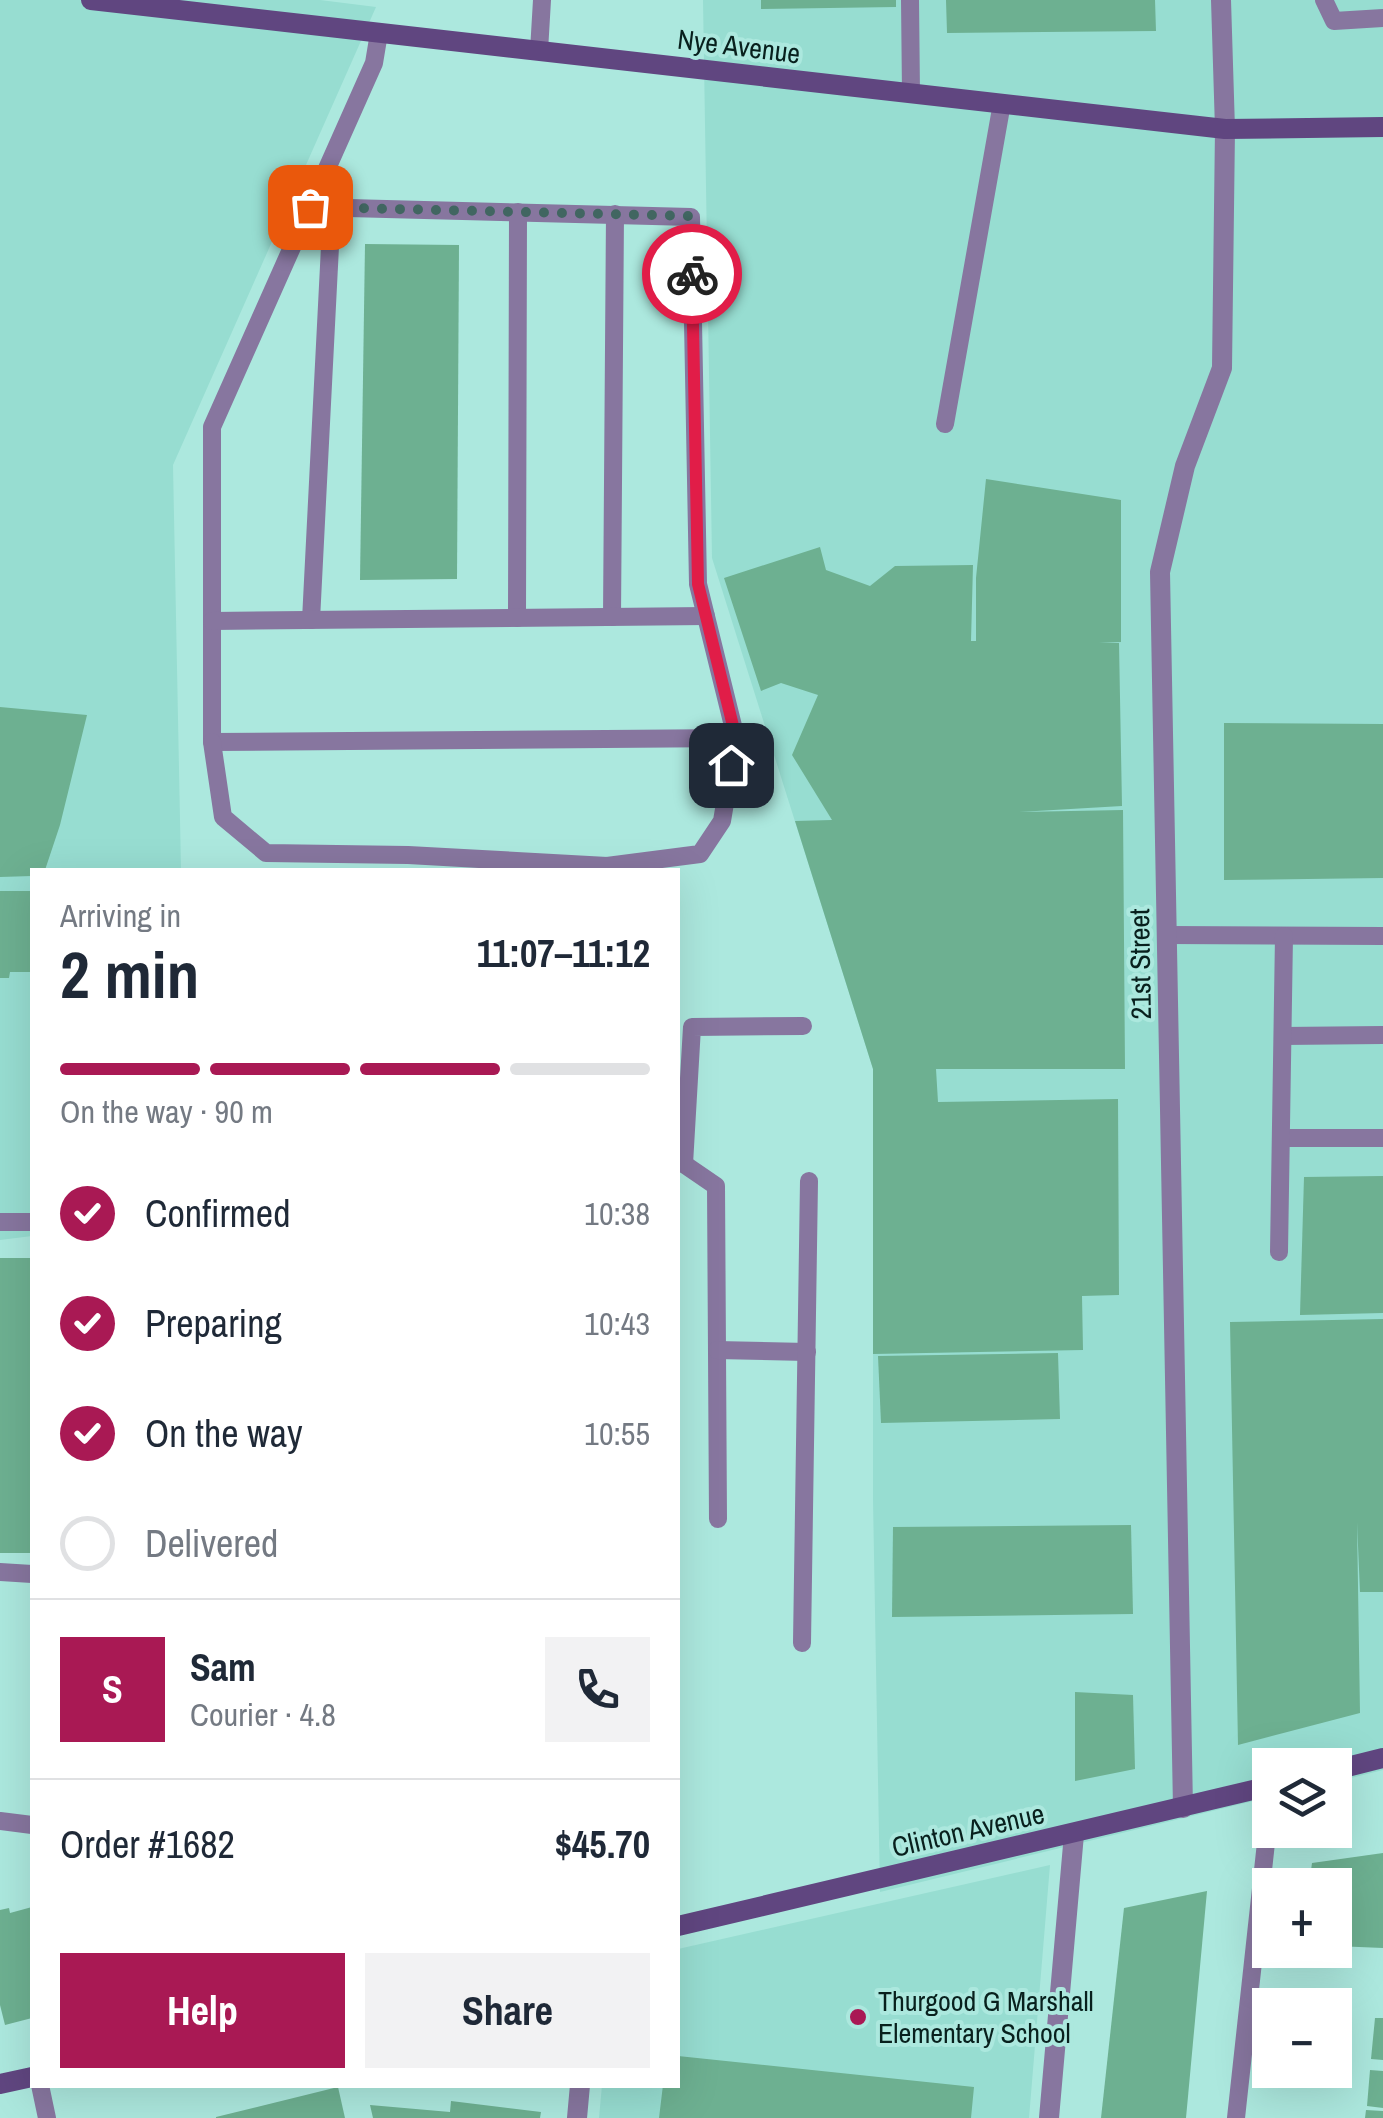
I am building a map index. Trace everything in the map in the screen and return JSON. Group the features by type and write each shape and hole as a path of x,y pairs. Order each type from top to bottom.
{"street":[{"name":"Nye Avenue","path":"91,0 1225,128 1383,127"},
{"name":"21st Street","path":"1182,1808 1160,572 1185,466 1222,368 1225,128 1220,0"},
{"path":"1352,1766 1383,1758"},
{"name":"Clinton Avenue","path":"680,1926 1252,1790"},
{"path":"1049,2118 1074,1834"},
{"path":"0,2084 30,2077"},
{"path":"577,2118 580,2088"}],"lane":[{"path":"539,50 542,0"},
{"path":"910,0 911,93"},
{"path":"1324,0 1334,21 1383,18"},
{"path":"310,207 691,216 698,584 736,738 722,820 700,854 607,866 266,853 223,817 212,742 212,427 374,63 379,33"},
{"path":"945,424 1002,103"},
{"path":"311,620 332,207"},
{"path":"517,618 518,212"},
{"path":"612,617 614,214"},
{"path":"212,622 706,616"},
{"path":"212,742 736,738"},
{"path":"1167,934 1383,936"},
{"path":"1279,1252 1284,936"},
{"path":"718,1519 716,1186 681,1162 692,1027 803,1026"},
{"path":"1282,1036 1383,1035"},
{"path":"1281,1138 1383,1138"},
{"path":"802,1643 809,1181"},
{"path":"0,1222 30,1222"},
{"path":"717,1350 807,1352"},
{"path":"0,1572 30,1574"},
{"path":"0,1821 30,1826"},
{"path":"1236,2118 1265,1848"},
{"path":"41,2088 47,2118"}],"shaded area":[{"path":"0,0 320,0 376,7 173,465 181,868 30,868 30,1236 0,1240"},
{"path":"703,0 1383,0 1383,1770 1352,1778 1352,1748 1252,1748 1252,1801 880,1892 873,1499 873,1069 712,558"},
{"name":"Thurgood G Marshall Elementary School","path":"1050,1865 1029,2118 599,2118 602,2088 680,2088 680,1949"}],"building":[{"path":"761,0 896,0 896,7 761,9"},
{"path":"946,0 1155,0 1156,31 947,33"},
{"path":"365,244 459,245 457,579 360,580"},
{"path":"986,479 1121,500 1121,642 1099,643 1119,643 1122,806 1019,812 1123,810 1125,1069 936,1069 938,1102 1118,1099 1119,1295 1082,1296 1083,1350 873,1354 873,1069 795,821 832,820 792,755 818,695 781,683 761,691 724,578 820,547 826,570 870,586 895,566 973,565 971,641 976,641 976,578"},
{"path":"0,707 87,715 46,868 30,868 30,876 0,877"},
{"path":"1224,723 1383,724 1383,878 1224,880"},
{"path":"0,891 30,891 30,972 10,972 9,978 0,978"},
{"path":"1383,1176 1383,1313 1300,1315 1304,1177"},
{"path":"0,1258 30,1258 30,1553 0,1553"},
{"path":"1383,1319 1383,1592 1360,1592 1357,1522 1360,1713 1238,1745 1230,1322"},
{"path":"1058,1353 1060,1419 881,1423 878,1356"},
{"path":"1131,1525 1133,1614 892,1617 893,1527"},
{"path":"1075,1692 1133,1695 1135,1769 1075,1781"},
{"path":"1383,1853 1383,1948 1352,1947 1352,1868 1311,1868 1312,1863"},
{"path":"1207,1891 1186,2118 1101,2118 1124,1908"},
{"path":"9,1908 10,1913 30,1908 30,2019 5,2025 0,2005 0,1910"},
{"path":"1375,2018 1383,2018 1383,2060 1371,2059"},
{"path":"680,2056 974,2087 971,2118 659,2118 663,2088 680,2088"},
{"path":"1370,2070 1383,2071 1383,2108 1367,2106"},
{"path":"338,2088 345,2118 216,2118"},
{"path":"451,2101 541,2112 540,2118 373,2118 370,2105 450,2112"},
{"path":"1366,2110 1383,2111 1383,2118 1365,2118"}],"way so far":[{"path":"310,207 691,216 692,274"}],"place":[{"name":"Thurgood G Marshall Elementary School","path":"858,2017"}],"route":[{"path":"692,274 698,584 736,738 731,765"}]}
